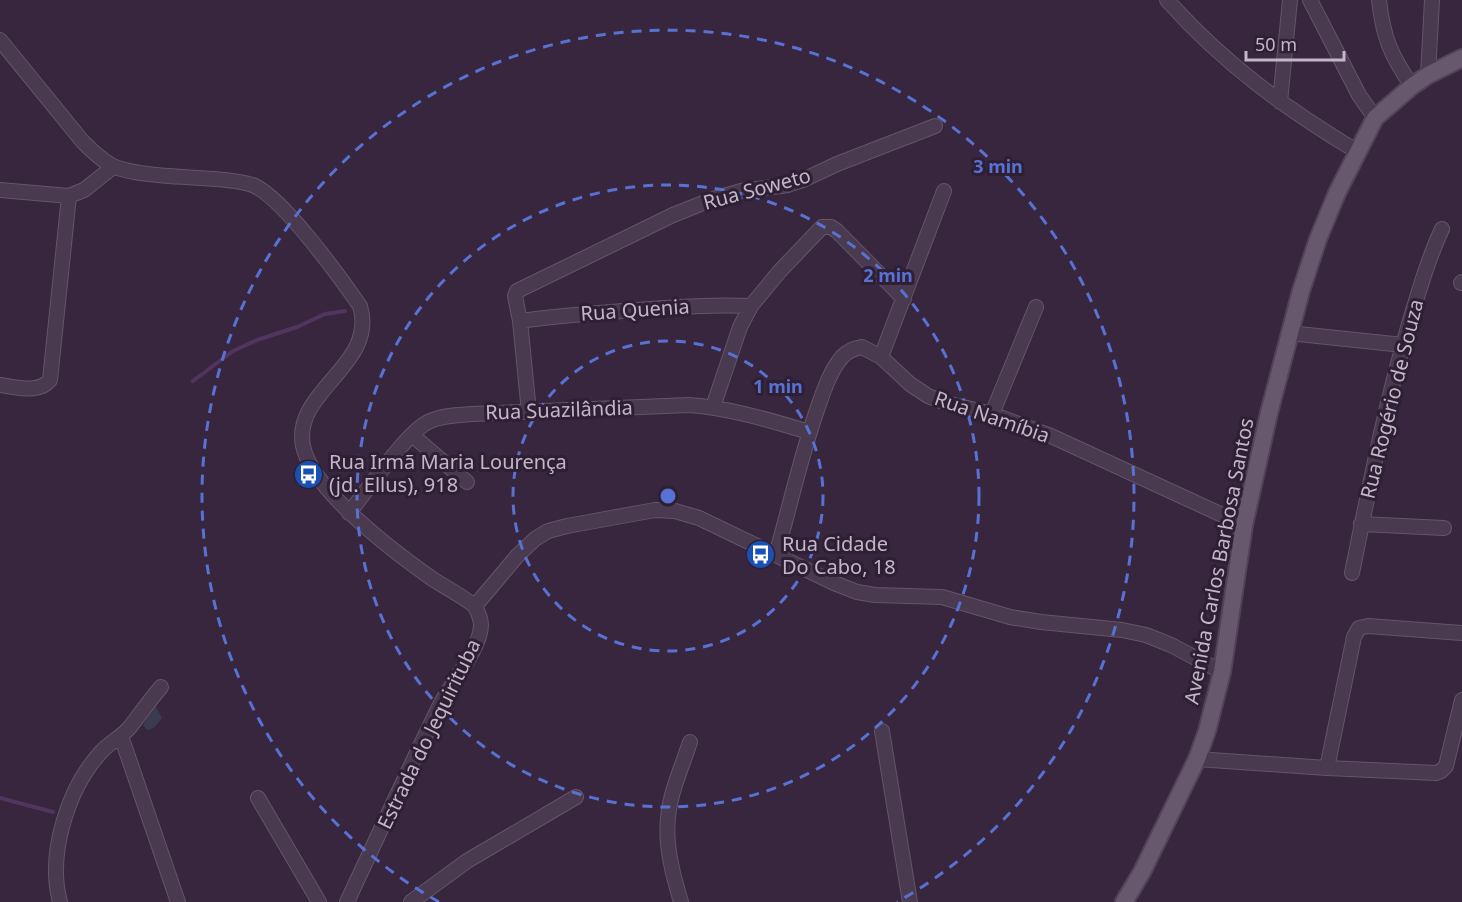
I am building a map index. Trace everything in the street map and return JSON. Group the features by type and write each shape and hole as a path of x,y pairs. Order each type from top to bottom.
{"main road":[{"name":"Avenida Carlos Barbosa Santos","path":"1124,902 1142,872 1197,759 1215,704 1244,525 1289,333 1318,239 1337,193 1375,118 1412,86 1462,58"}],"street":[{"path":"1167,0 1259,87 1358,152"},
{"path":"1280,102 1290,0"},
{"path":"1310,0 1359,95 1375,118"},
{"path":"1379,0 1381,21 1393,59 1412,86"},
{"path":"1428,75 1432,0"},
{"path":"0,40 83,142 98,157 113,167 137,172 238,181 255,186 271,197 288,215 360,306 363,316 362,333 358,345 307,413 302,431 308,462 319,480 350,513 431,578 475,606 501,573 535,539 548,531 567,525 636,512 675,511 699,518 834,583 857,591 875,595 942,597 1010,617 1122,630 1146,635 1171,645 1222,672"},
{"name":"Rua Soweto","path":"520,321 515,296 517,291 673,215 741,191 789,185 935,126"},
{"path":"0,190 69,196 84,190 113,167"},
{"path":"881,357 944,191"},
{"path":"0,385 37,388 47,385 50,380 69,196"},
{"path":"713,407 740,327 751,306 761,292 822,227 828,226 837,231 904,299"},
{"name":"Rua Rogério de Souza","path":"1352,573 1361,524 1403,345 1429,261 1442,229"},
{"name":"Rua Quenia","path":"520,321 648,309 751,306"},
{"path":"992,414 1036,307"},
{"path":"520,321 529,412"},
{"path":"1289,333 1403,345"},
{"name":"Rua Namíbia","path":"776,555 809,432 828,380 843,356 853,349 862,347 881,357 910,384 927,396 992,414 1051,436 1244,525"},
{"name":"Rua Suazilândia","path":"350,513 412,435 429,421 442,417 689,405 713,407 762,418 809,432"},
{"path":"412,435 467,482"},
{"path":"1361,524 1444,528"},
{"name":"Estrada do Jequirituba","path":"347,902 441,702 473,650 481,623 475,606"},
{"path":"1327,768 1354,637 1359,628 1368,626 1462,633"},
{"path":"60,902 56,861 67,813 83,777 102,751 126,731 161,687"},
{"path":"1197,759 1436,773 1446,766 1460,717 1462,700"},
{"path":"126,731 144,808 178,902"},
{"path":"882,731 910,902"},
{"path":"681,902 673,876 668,819 672,795 690,742"},
{"path":"411,902 476,855 576,797"},
{"path":"258,798 319,902"}],"shaded area":[{"path":"155,705 162,718 154,728 147,730 143,725"}],"waterway":[{"path":"193,381 233,351 325,314 345,311"},
{"path":"0,798 53,812"}],"place":[{"name":"Rua Irmã Maria Lourença (jd. Ellus), 918","path":"308,474"},
{"name":"Rua Cidade Do Cabo, 18","path":"761,555"}]}
